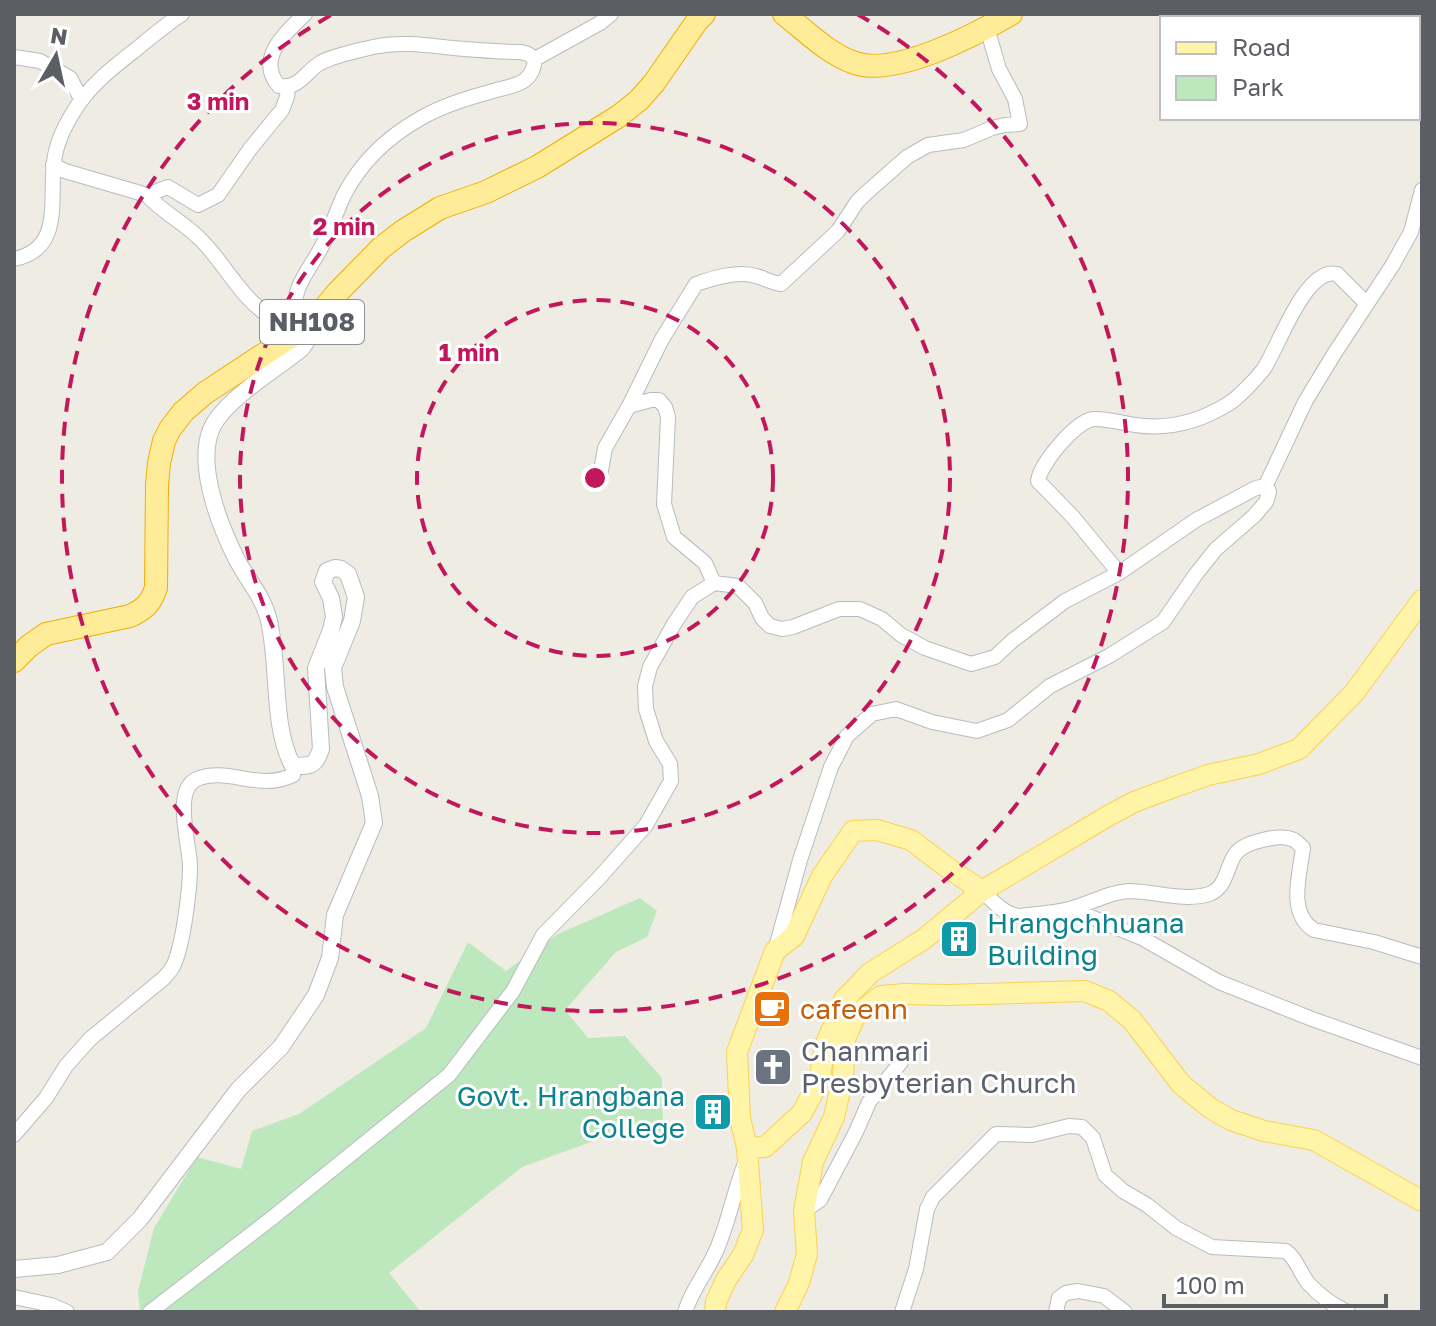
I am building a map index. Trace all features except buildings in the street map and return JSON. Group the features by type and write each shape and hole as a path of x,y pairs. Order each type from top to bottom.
{"highway":[{"name":"NH108","path":"14,661 46,634 130,616 149,604 156,588 159,463 164,441 183,412 205,393 302,329 381,248 403,231 440,208 486,192 537,167 619,116 654,83 704,14"},
{"path":"784,14 831,52 868,67 887,66 915,58 987,28 1011,14"}],"main road":[{"path":"748,1153 765,1147 802,1113 819,1081 825,1046 844,1000 870,973 924,939 982,891 1134,802 1208,775 1259,764 1299,749 1354,693 1422,600"},
{"path":"715,1312 726,1280 743,1255 753,1230 748,1153 740,1118 737,1052 775,951 794,936 822,876 853,831 877,830 911,840 982,891"},
{"path":"785,1312 799,1283 807,1254 804,1211 813,1162 834,1117 843,1077 845,1039 855,1016 881,996 1085,991 1109,1001 1132,1020 1181,1084 1210,1108 1231,1120 1264,1131 1314,1140 1422,1201"}],"street":[{"path":"14,259 38,247 48,233 56,148 81,99 99,79 182,14"},
{"path":"305,14 284,34 272,55 272,78 279,86 297,84 320,64 378,46 413,43 521,52 535,59"},
{"path":"535,59 611,14"},
{"path":"599,482 605,448 662,339 696,284 741,274 755,275 766,282 781,284 838,231 857,202 907,157 928,145 964,140 992,128 1020,124 1015,99 999,69 987,28"},
{"path":"14,57 40,61 70,78 81,99"},
{"path":"302,329 295,318 297,288 322,246 346,192 372,156 385,142 424,116 520,84 529,78 535,59"},
{"path":"147,195 168,187 198,205 218,195 282,110 288,87"},
{"path":"14,1135 90,1039 172,968 188,890 190,864 183,819 188,787 194,780 215,774 275,782 293,775 280,717 269,619 259,593 245,575 225,533 210,488 206,453 215,420 301,349 313,330 302,329 259,310 203,241 147,195 85,178 53,165"},
{"path":"1265,487 1305,402 1411,232 1422,190"},
{"path":"1119,573 1073,517 1038,481 1047,460 1062,443 1079,425 1093,419 1164,427 1186,424 1230,403 1263,369 1298,303 1324,275 1331,272 1337,274 1367,304"},
{"path":"629,406 659,400 665,407 668,417 664,504 674,537 705,563 714,583"},
{"path":"150,1312 449,1075 513,991 543,935 646,825 671,781 670,764 656,741 646,709 645,686 650,667 692,597 714,583 738,586 755,603 770,626 782,629 839,609 860,609 882,619 901,635 925,648 971,664 995,657 1065,601 1119,573 1196,520 1254,489 1265,487"},
{"path":"775,951 800,860 831,767 847,736 872,714 896,709 932,722 977,731 1008,720 1050,686 1109,656 1163,622 1216,549 1266,502 1269,492 1265,487"},
{"path":"14,1269 58,1265 107,1252 140,1219 238,1090 281,1047 316,995 330,958 335,915 374,823 370,796 335,687 333,668 352,621 356,597 348,574 341,569 327,571 323,582 331,598 334,617 316,668 321,749 313,765 293,766"},
{"path":"982,891 1012,916 1071,909 1127,891 1186,896 1208,894 1220,886 1235,854 1242,848 1252,842 1287,838 1295,840 1303,848 1298,908 1306,925 1314,930 1374,942 1422,957"},
{"path":"1071,909 1142,938 1219,982 1422,1058"},
{"path":"804,1211 820,1200 869,1102 901,1062"},
{"path":"902,1312 916,1269 927,1209 933,1197 996,1134 1032,1135 1069,1126 1082,1127 1093,1138 1105,1175 1176,1228 1212,1247 1286,1251 1309,1284 1348,1312"},
{"path":"685,1312 692,1292 716,1251 748,1153"},
{"path":"1056,1312 1059,1298 1078,1291 1104,1296 1125,1312"},
{"path":"14,1297 67,1312"}],"green space":[{"path":"640,898 657,911 647,937 616,952 565,1010 588,1038 625,1036 662,1078 663,1132 621,1131 522,1167 389,1273 421,1312 140,1312 138,1291 154,1228 197,1157 241,1169 252,1131 299,1114 426,1028 468,942 506,971 558,934"}],"place":[{"name":"Hrangchhuana Building","path":"959,939"},
{"name":"cafeenn","path":"772,1009"},
{"name":"Chanmari Presbyterian Church","path":"773,1067"},
{"name":"Govt. Hrangbana College","path":"713,1112"}]}
